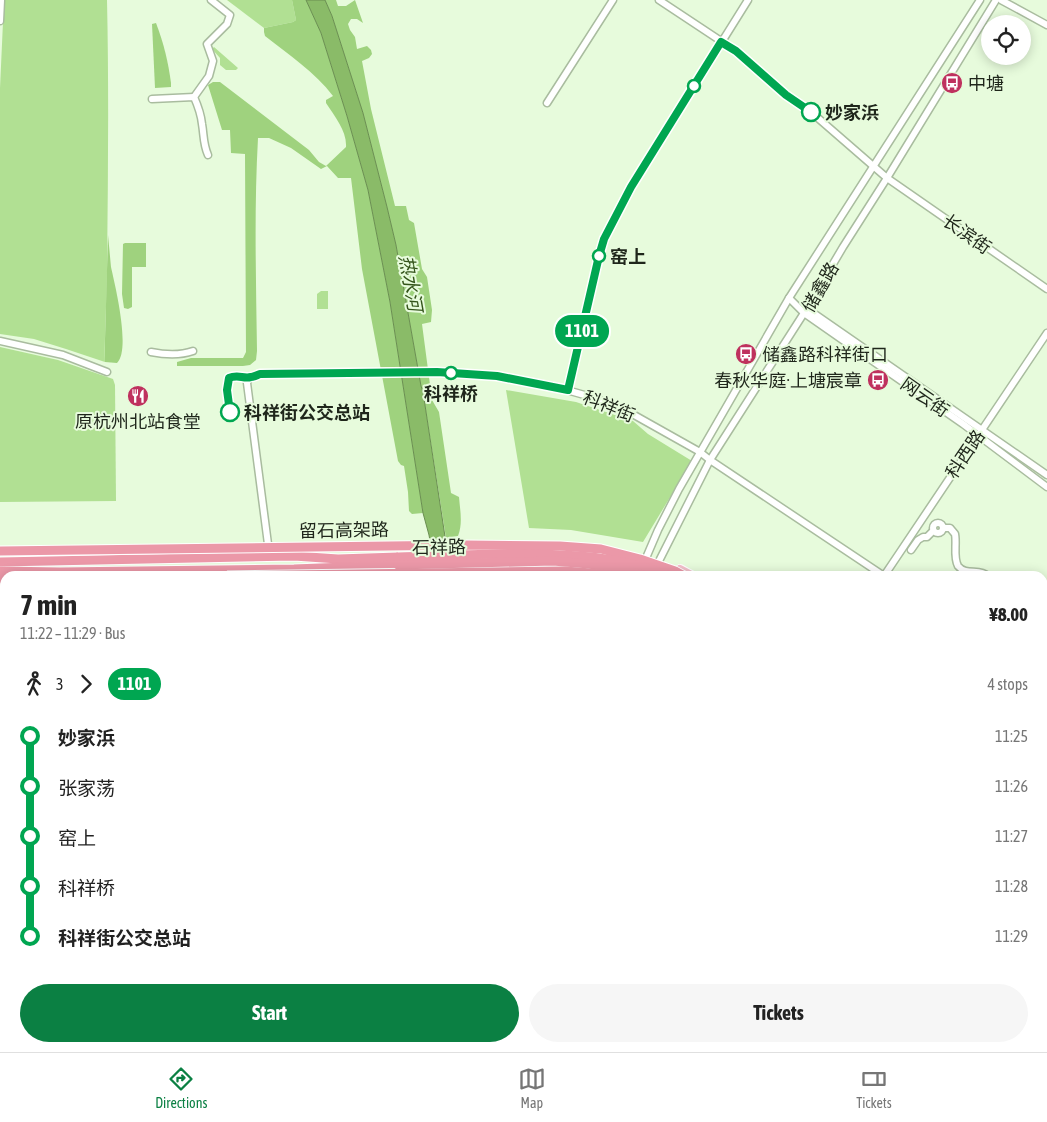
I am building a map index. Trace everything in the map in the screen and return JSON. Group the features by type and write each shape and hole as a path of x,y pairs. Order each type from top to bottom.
{"highway":[{"name":"留石高架路","path":"0,552 466,544 560,546 601,549 640,559 675,571"},
{"path":"38,561 119,555 162,545"},
{"path":"204,545 294,556"},
{"name":"留石高架路","path":"177,571 294,570 490,554 569,555 631,563 654,571"},
{"name":"留石高架路","path":"0,562 294,556 398,561 553,561 590,564 633,571"},
{"path":"286,571 294,570"}],"main road":[{"name":"石祥路","path":"0,552 17,553 64,546 297,544 332,550 566,543 604,547 646,558 684,571"},
{"name":"石祥路","path":"462,571 536,571"}],"street":[{"path":"0,21 1,0"},
{"path":"152,99 194,96 209,76 213,61 207,44 227,24 230,16 211,0"},
{"path":"547,104 614,0"},
{"name":"长滨街","path":"659,0 736,51 786,95 811,112 887,178 1047,289"},
{"path":"568,390 604,239 631,187 748,0"},
{"name":"储鑫路","path":"643,571 646,558 674,497 789,298 980,0"},
{"name":"储鑫路","path":"652,571 659,562 710,460 806,311 843,247 996,0"},
{"path":"1001,0 1047,26"},
{"path":"194,96 200,110 204,146 208,155"},
{"name":"网云街","path":"789,298 980,432 1047,475"},
{"name":"科西路","path":"887,571 1047,333"},
{"path":"0,341 63,355 107,372"},
{"path":"151,352 164,355 183,355 193,351"},
{"name":"科祥街","path":"268,544 246,383 249,378 260,374 437,372 497,376 568,390 595,398 627,411 700,452 876,571"},
{"name":"网云街","path":"980,432 1047,487"},
{"path":"911,550 918,540 927,537 933,531 932,527 936,523 943,528 950,528 955,534 956,561 960,568 966,571"}],"shaded area":[{"path":"4,0 107,0 108,169 105,362 34,339 0,334 0,88"},
{"path":"227,0 292,0 296,20 264,28"},
{"path":"292,0 306,0 321,33 368,190 390,302 423,513 412,514 409,511 404,466 398,461 362,269 351,178 338,178 327,166 321,169 291,148 269,138 258,138 256,360 250,365 243,366 177,366 177,362 191,358 243,358 246,352 245,154 231,153 230,130 222,130 208,85 213,82 220,82 309,150 319,162 326,166 346,147 345,135 326,103 326,100 333,96 310,71 265,36 264,28 296,20"},
{"path":"306,0 325,0 332,16 363,113 387,207 396,245 423,392 450,571 435,571 423,513 390,302 368,190 321,33"},
{"path":"325,0 336,0 338,6 346,6 355,0 363,23 357,19 351,19 348,24 355,37 357,49 367,46 371,50 372,54 369,58 362,61 371,109 395,206 406,206 409,220 414,223 422,269 427,277 432,310 431,322 422,324 432,400 439,412 451,493 459,497 461,521 458,536 446,538 423,392 396,245 363,113 332,16"},
{"path":"156,23 165,53 171,87 155,88 152,24"},
{"path":"214,47 238,68 236,70 226,70 220,65 220,58 212,49"},
{"path":"108,235 111,267 121,317 123,345 121,356 117,363 105,362"},
{"path":"146,243 146,267 132,267 132,307 128,309 124,308 122,294 123,244"},
{"path":"321,291 328,291 328,309 317,309 317,294"},
{"path":"0,347 58,360 113,379 115,385 116,501 0,502"},
{"path":"506,390 576,402 633,421 648,434 692,461 643,542 571,530 529,528"}],"bus line":[{"name":"1101","path":"230,412 227,390 229,378 241,376 249,378 260,374 437,372 497,376 568,390 604,239 631,187 721,42 736,51 786,95 811,112"}],"place":[{"name":"中塘","path":"952,83"},
{"name":"妙家浜","path":"811,112"},
{"name":"窑上","path":"599,256"},
{"name":"储鑫路科祥街口","path":"746,354"},
{"name":"科祥桥","path":"451,373"},
{"name":"春秋华庭·上塘宸章","path":"878,380"},
{"name":"原杭州北站食堂","path":"138,396"},
{"name":"科祥街公交总站","path":"230,412"}],"water label":[{"name":"热水河","path":"411,283"}]}
